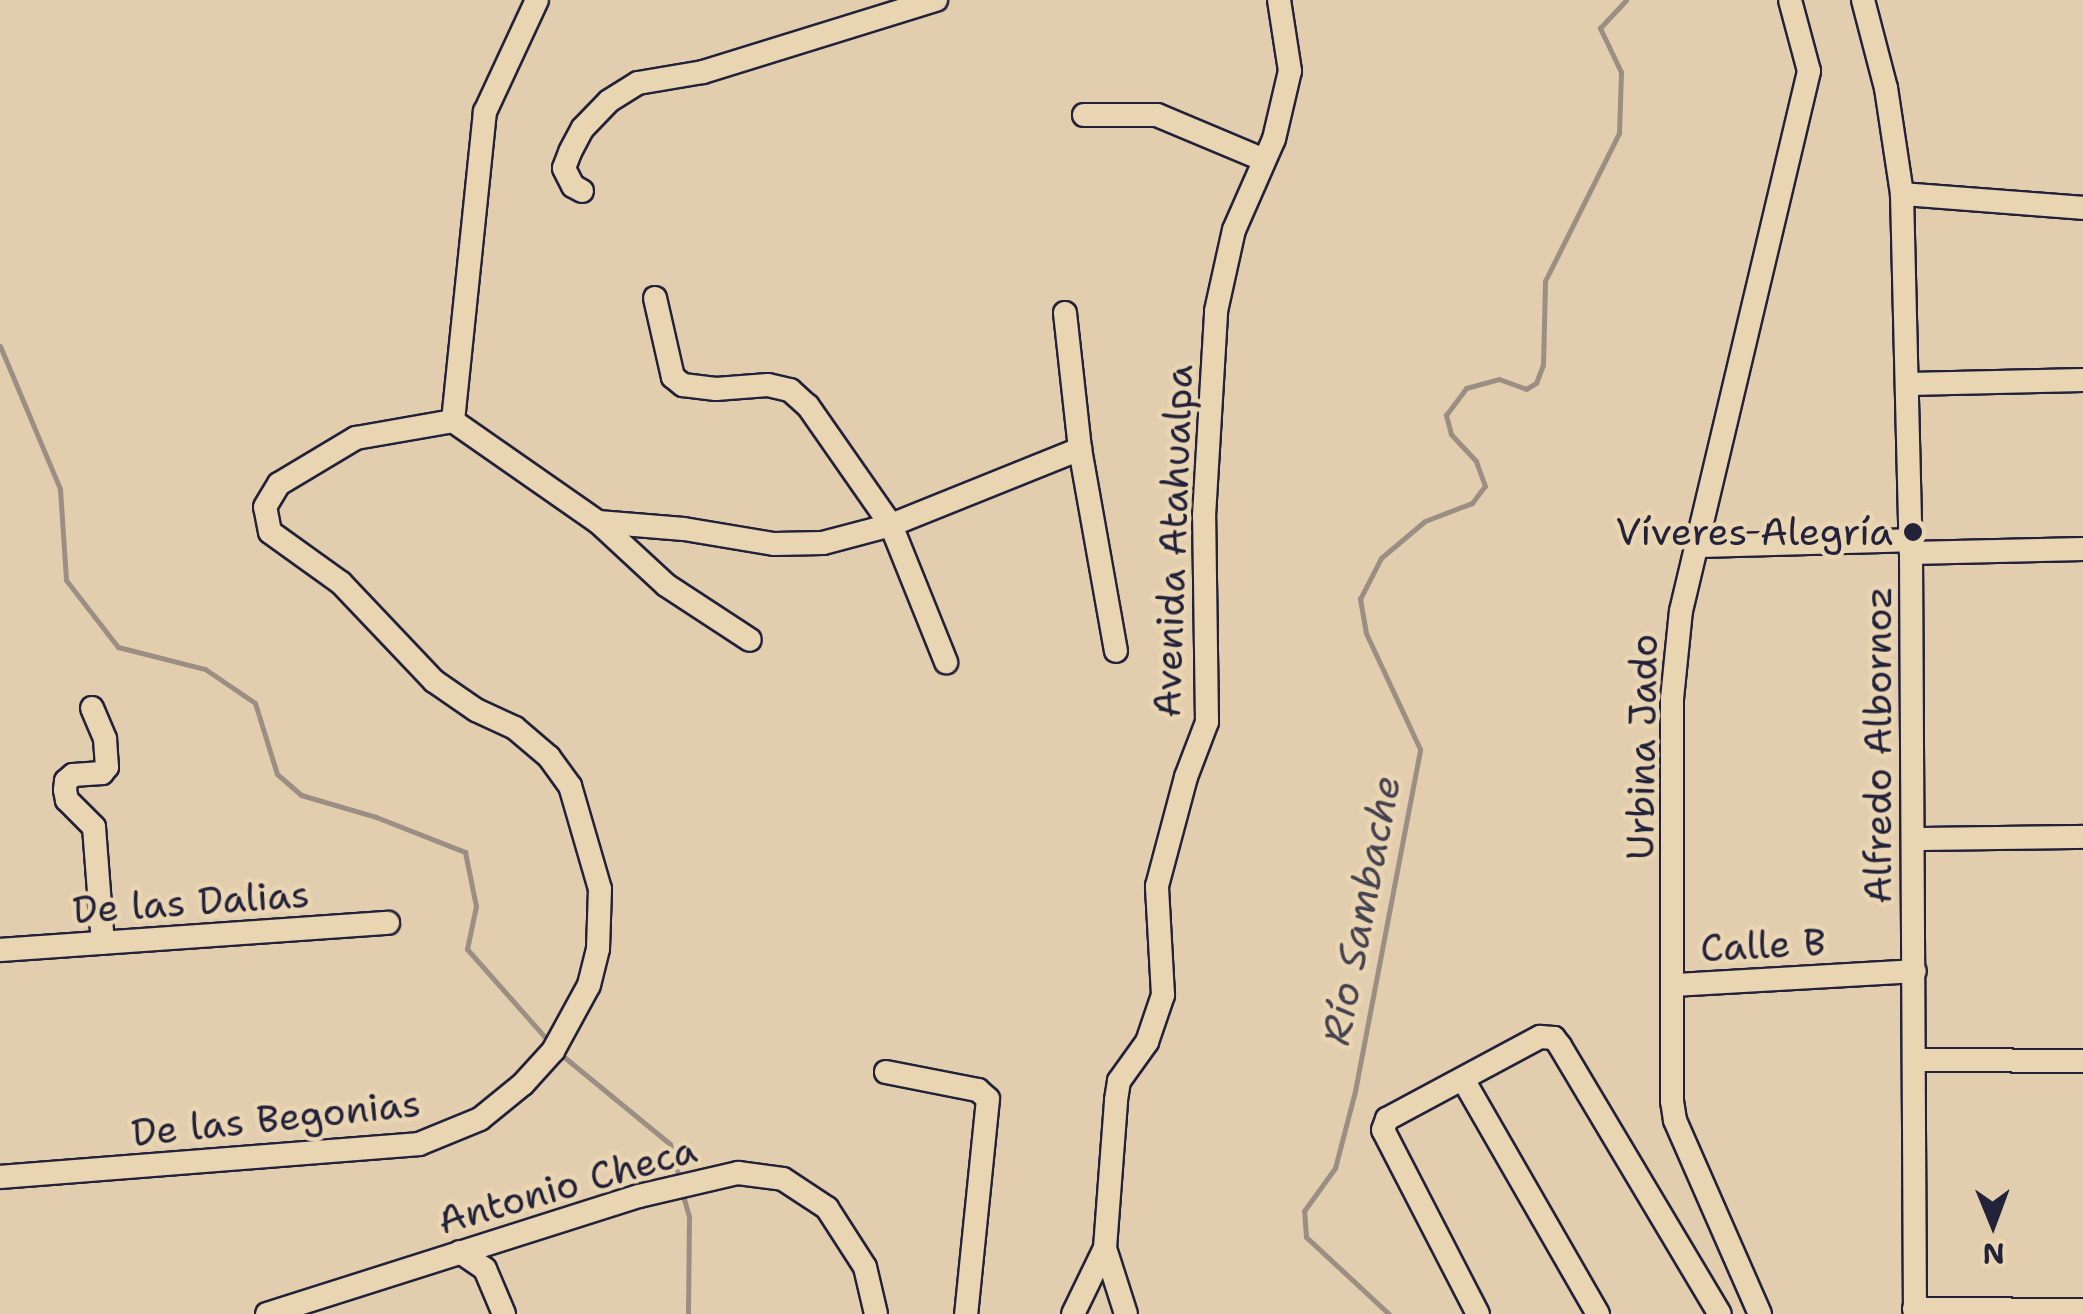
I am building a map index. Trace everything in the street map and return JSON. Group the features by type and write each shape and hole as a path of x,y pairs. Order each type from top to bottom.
{"street":[{"path":"537,0 485,112 452,421 598,522 666,584 750,640"},
{"path":"582,191 572,186 564,168 570,152 583,128 609,101 638,83 703,72 935,0"},
{"name":"Avenida Atahualpa","path":"1126,1314 1105,1248 1119,1082 1147,1042 1163,995 1158,886 1209,708 1204,516 1216,311 1234,230 1274,140 1291,62 1279,0"},
{"name":"Urbina Jado","path":"1760,1314 1675,1120 1671,1078 1675,986 1672,699 1681,611 1700,546 1808,71 1790,0"},
{"name":"Alfredo Albornoz","path":"1863,0 1886,88 1902,194 1911,547 1914,1312"},
{"path":"1084,116 1157,115 1264,160"},
{"path":"1902,194 2083,208"},
{"path":"655,298 673,377 683,385 716,389 768,385 790,390 808,406 891,525 946,662"},
{"path":"1065,313 1080,449 1116,652"},
{"path":"1909,384 2083,380"},
{"name":"De las Begonias","path":"0,1177 419,1144 480,1119 539,1066 564,1032 595,966 602,918 600,889 570,786 549,757 515,728 476,710 434,681 341,583 270,532 265,507 278,484 356,438 452,421"},
{"path":"598,522 684,528 774,544 822,543 891,525 1080,449"},
{"path":"1700,546 2083,549"},
{"path":"92,708 106,738 107,768 73,775 66,781 65,790 67,800 94,826 102,943"},
{"path":"1912,839 2083,838"},
{"name":"De las Dalias","path":"0,950 388,922"},
{"name":"Calle B","path":"1675,986 1914,971"},
{"path":"1478,1314 1383,1130 1387,1119 1540,1037 1554,1038 1720,1314"},
{"path":"1915,1060 2083,1061"},
{"path":"886,1072 978,1090 988,1100 966,1314"},
{"path":"1464,1081 1598,1314"},
{"name":"Antonio Checa","path":"267,1314 639,1196 738,1174 770,1176 811,1195 827,1208 865,1267 876,1314"},
{"path":"1073,1314 1105,1248"},
{"path":"460,1252 474,1258 493,1281 504,1314"},
{"path":"1914,1312 2083,1310"}],"waterway":[{"name":"Río Sambache","path":"1389,1314 1306,1237 1304,1211 1335,1168 1355,1091 1420,749 1366,633 1360,599 1381,558 1425,521 1472,503 1485,486 1476,461 1451,434 1446,415 1466,388 1499,379 1526,389 1536,383 1543,365 1545,281 1619,133 1621,72 1600,28 1626,0"},
{"path":"0,346 60,489 66,580 118,647 205,669 255,703 277,774 301,795 376,817 465,852 476,906 467,949 551,1044"},
{"path":"558,1052 670,1144 680,1182"},
{"path":"682,1192 689,1217 688,1314"}],"place":[{"name":"Víveres Alegría","path":"1913,532"}]}
